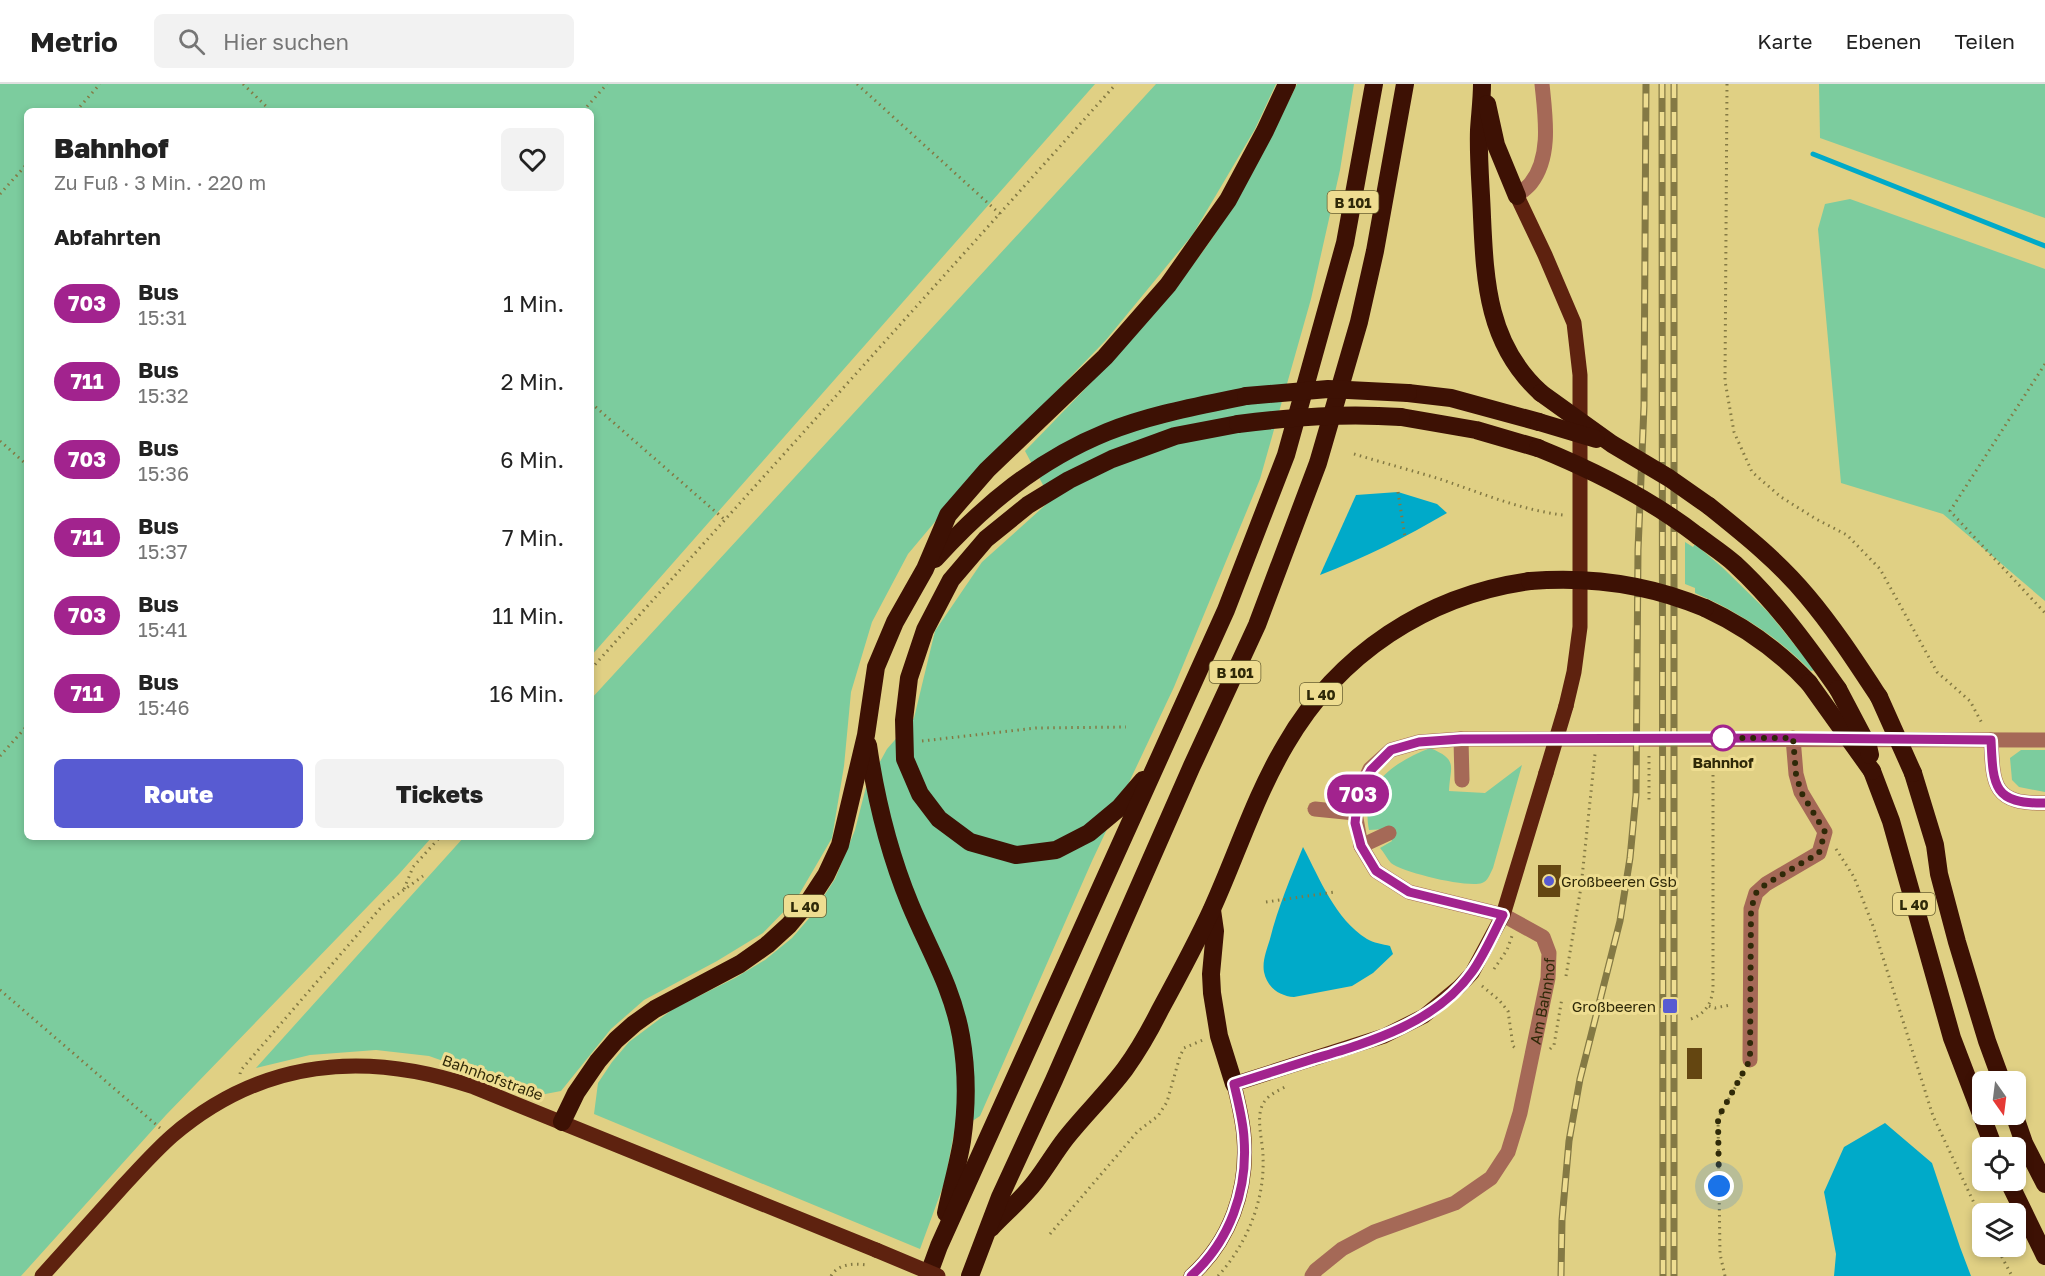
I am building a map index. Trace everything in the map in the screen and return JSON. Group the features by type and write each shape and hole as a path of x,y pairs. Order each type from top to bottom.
{"highway":[{"path":"925,569 948,515 979,478 1105,357 1168,285 1228,200 1287,84"},
{"name":"B 101","path":"928,1276 939,1246 1226,610 1286,455 1345,243 1374,84"},
{"name":"B 101","path":"969,1276 1000,1197 1257,625 1318,464 1359,322 1375,251 1405,84"},
{"path":"1482,85 1496,145 1517,196"},
{"path":"1482,85 1479,143 1485,271 1488,295 1496,323 1507,349 1524,375 1541,393 1612,444"},
{"name":"L 40","path":"562,1122 576,1093 616,1040 655,1009 740,964 789,925 809,901 826,875 840,845 866,735 876,667 895,622 925,569 965,525 1011,486 1058,456 1107,432 1167,412 1246,396 1328,389 1408,393 1451,398 1612,444 1669,478 1753,541 1806,595 1879,697 1913,773 1935,845 1939,874 1957,942 1998,1071"},
{"path":"1158,762 1119,808 1089,833 1056,850 1016,855 970,842 939,819 920,794 905,759 904,720 909,678 926,630 951,580 986,539 1028,505 1069,480 1112,459 1175,436 1238,424 1321,415 1361,415 1401,417 1476,430 1538,448 1587,468 1633,492 1698,536 1734,563 1774,604 1804,640 1838,689 1868,746 1872,771"},
{"name":"L 40","path":"1234,1084 1219,1036 1212,993 1211,974 1215,931 1212,910 1243,832 1286,744 1322,693 1343,670 1390,632 1417,616 1488,589 1530,581 1573,579 1615,582 1660,592 1705,609 1725,618 1762,641 1809,683 1872,771 1891,822 1952,1038 1990,1137"},
{"path":"866,735 882,823 910,904 941,969 953,1001 962,1038 966,1094 962,1142 939,1246"},
{"path":"985,1234 1034,1184 1066,1139 1125,1068 1159,1012 1212,910"},
{"path":"2018,1125 2024,1143 2045,1184"},
{"path":"2013,1191 2045,1256"}],"main road":[{"path":"1234,1084 1384,1036 1424,1016 1472,973 1503,915 1566,706 1574,672 1580,627 1580,375 1577,339 1568,308 1517,196"},
{"name":"Bahnhofstraße","path":"42,1276 138,1170 171,1137 199,1115 233,1095 298,1071 321,1067 376,1065 443,1076 562,1122 938,1276"},
{"name":"L 40","path":"1191,1276 1214,1251 1227,1230 1241,1192 1244,1173 1244,1137 1234,1084"}],"street":[{"path":"1517,196 1532,182 1543,159 1545,144 1542,84"},
{"path":"1750,1060 1751,909 1756,893 1774,879 1819,853 1825,832 1801,792 1796,774 1793,738"},
{"path":"1461,739 1462,780"},
{"name":"Am Bahnhof","path":"1312,1276 1342,1249 1374,1232 1455,1203 1491,1178 1508,1152 1520,1113 1548,978 1549,954 1543,938 1503,915 1409,892 1376,871 1361,846 1355,813 1358,796 1371,770 1391,750 1419,742 1461,739 2045,740"},
{"path":"1991,740 1993,777 2000,790 2011,800 2025,804 2045,803"},
{"path":"1315,809 1355,813"},
{"path":"1361,846 1389,833"}],"path":[{"path":"79,108 100,84"},
{"path":"243,84 268,108"},
{"path":"586,108 607,84"},
{"path":"857,84 1000,214"},
{"path":"594,666 1116,84"},
{"path":"1727,84 1725,381 1734,432 1752,472 1781,497 1847,535 1880,569 1937,672 1970,701 1991,740"},
{"path":"0,194 24,167"},
{"path":"2045,364 1950,511 2045,613"},
{"path":"594,406 725,520"},
{"path":"0,441 24,462"},
{"path":"1354,454 1522,507 1580,516"},
{"path":"1398,492 1405,537"},
{"path":"904,743 1036,728 1126,727"},
{"path":"0,756 24,729"},
{"path":"1566,977 1581,887 1596,748"},
{"path":"1649,748 1649,800"},
{"path":"1691,1019 1701,1014 1708,1006 1714,981 1713,748"},
{"path":"1825,832 1854,877 1873,926 1933,1116 1974,1203"},
{"path":"404,889 414,867 437,840"},
{"path":"233,1095 241,1070 383,905 423,876"},
{"path":"1266,902 1335,892"},
{"path":"1482,986 1508,1011 1513,1046 1521,1054 1532,1055 1549,1051 1554,1045 1564,988"},
{"path":"0,990 171,1137"},
{"path":"1708,1006 1715,1008 1730,1005"},
{"path":"1050,1234 1138,1131 1158,1116 1167,1102 1180,1056 1192,1043"},
{"path":"1725,1276 1720,1254 1718,1118 1750,1060"},
{"path":"1218,1276 1243,1241 1256,1206 1264,1161 1261,1109 1268,1098 1289,1084"},
{"path":"2002,1257 2012,1276"},
{"path":"831,1276 841,1267 856,1264 869,1265"}],"green space":[{"path":"0,84 1095,84 594,653 594,108 24,108 24,840 429,840 166,1115 21,1276 0,1276"},
{"path":"1156,84 1276,84 1255,129 1193,234 1106,340 965,486 908,554 872,622 851,692 844,766 832,838 797,898 763,933 717,961 644,1000 611,1029 561,1091 540,1095 429,1056 376,1050 310,1055 256,1068 461,840 594,840 594,696"},
{"path":"1297,84 1354,84 1340,170 1311,299 1260,479 1174,687 1092,861 980,1116 954,1133 945,1181 920,1249 594,1114 598,1083 629,1042 673,1009 765,960 792,938 811,916 835,879 855,830 866,787 887,749 914,718 935,631 982,562 1051,500 1025,451 1142,327 1186,274 1243,188"},
{"path":"1819,84 2045,84 2045,218 1820,138"},
{"path":"1850,199 2045,269 2045,601 1943,514 1841,483 1818,229 1825,204"},
{"path":"1685,542 1693,547 1695,544 1768,612 1815,670 1811,671 1757,626 1695,593 1695,588 1685,584"},
{"path":"1430,748 1449,760 1451,770 1449,791 1485,793 1522,765 1493,868 1482,883 1450,882 1398,867 1391,863 1380,848 1392,841 1386,829 1369,830 1370,800 1382,777 1392,768"},
{"path":"2021,750 2045,750 2045,792 2019,787 2012,780 2010,758"}],"water":[{"path":"1398,492 1437,504 1447,513 1385,547 1320,575 1356,495"},
{"path":"1303,847 1322,885 1346,921 1367,939 1390,946 1393,954 1373,973 1352,986 1294,997 1279,993 1271,986 1264,972 1264,964 1277,915"},
{"path":"1885,1123 1932,1163 1971,1276 1834,1276 1836,1254 1824,1192 1844,1147"}],"building":[{"name":"Großbeeren Gsb","path":"1538,865 1561,865 1560,897 1538,897"},
{"path":"1687,1048 1702,1048 1702,1079 1687,1079"}],"waterway":[{"path":"1813,154 2045,246"}],"railway":[{"path":"1561,1276 1562,1220 1569,1141 1580,1079 1620,921 1630,858 1636,795 1638,550 1644,406 1646,84"},
{"path":"1662,84 1663,1276"},
{"path":"1674,84 1674,1276"}],"bus line":[{"name":"703","path":"1191,1276 1214,1251 1227,1230 1241,1192 1244,1173 1244,1137 1234,1084 1384,1036 1424,1016 1472,973 1503,915 1409,892 1376,871 1361,846 1355,813 1358,796 1371,770 1391,750 1419,742 1461,739 1991,740 1993,777 2000,790 2011,800 2025,804 2045,803"}],"place":[{"name":"Bahnhof","path":"1723,738"},
{"name":"Großbeeren Gsb","path":"1549,881"},
{"name":"Großbeeren","path":"1670,1006"}],"route":[{"path":"1719,1186 1718,1118 1750,1060 1751,909 1756,893 1766,884 1819,853 1825,832 1801,792 1796,774 1793,738 1723,738"}]}
